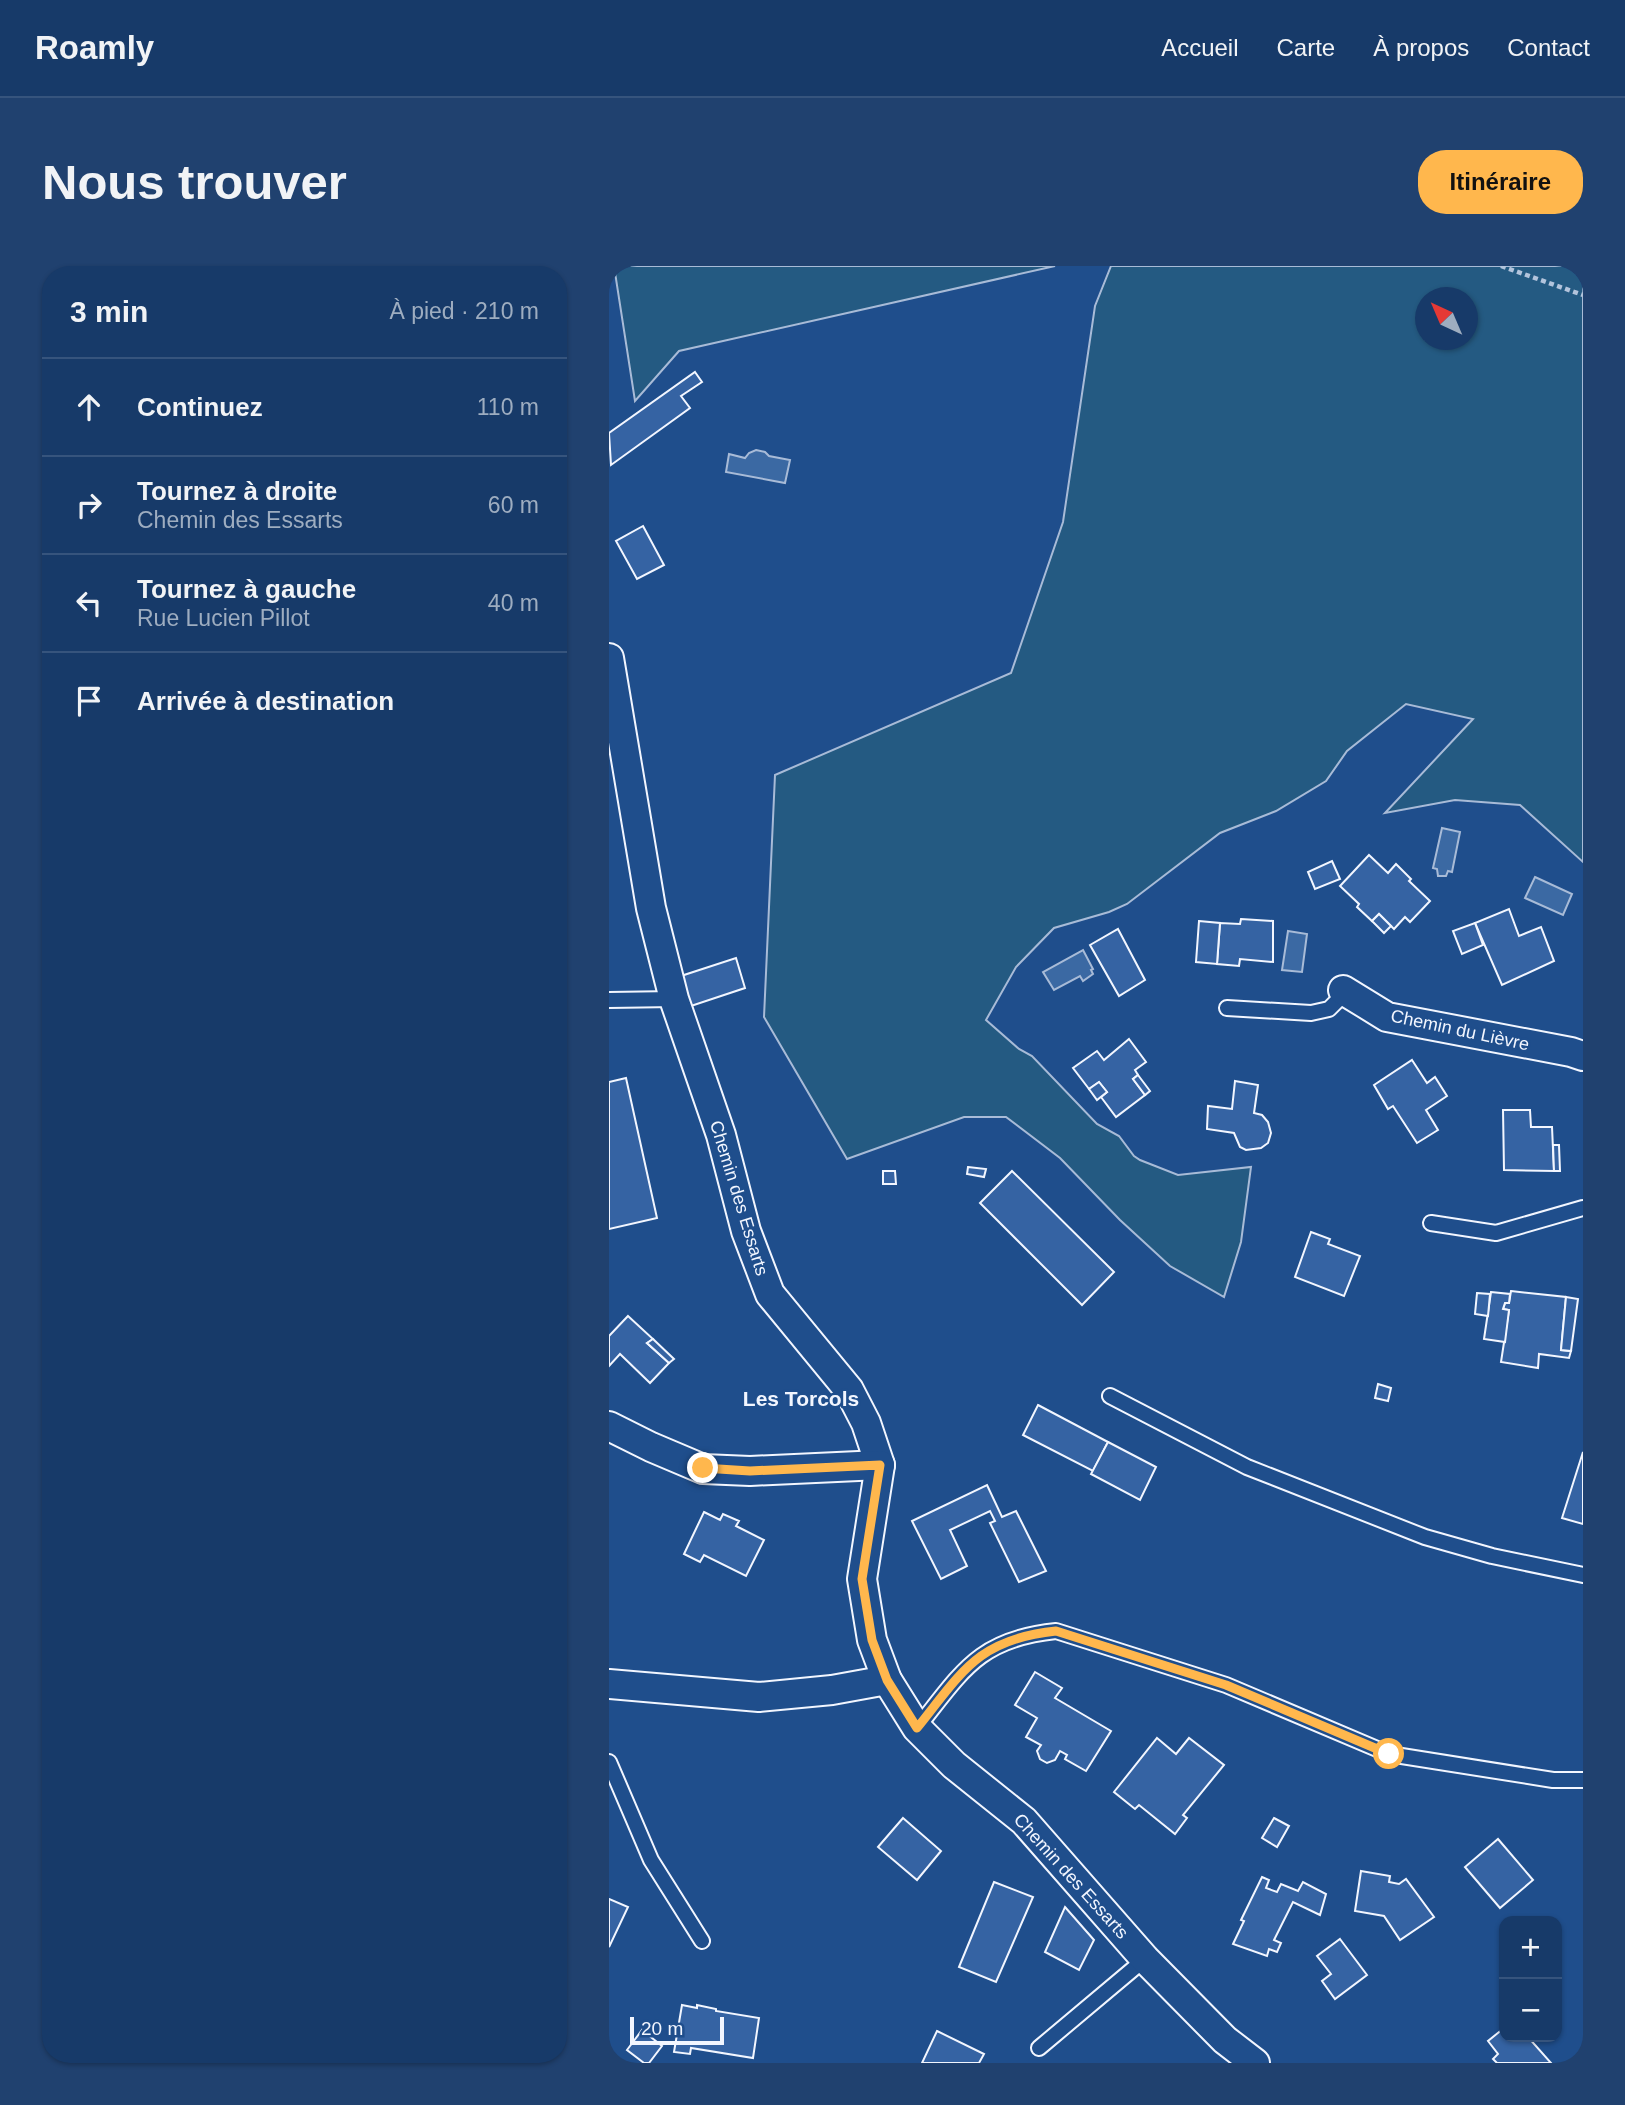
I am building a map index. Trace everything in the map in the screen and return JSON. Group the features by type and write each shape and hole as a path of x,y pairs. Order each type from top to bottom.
{"street":[{"name":"Chemin des Essarts","path":"609,658 651,908 674,999 721,1135 746,1231 770,1294 849,1390 866,1423 880,1465 862,1579 872,1640 887,1680 917,1728 954,1765 1024,1821 1145,1959 1225,2040 1255,2063"},
{"name":"Chemin du Lièvre","path":"1345,991 1387,1017 1583,1056"},
{"path":"609,1426 703,1468 750,1471 880,1465"},
{"path":"609,1684 759,1697 832,1690 887,1680"}],"lane":[{"path":"1227,1008 1311,1013 1329,1009 1345,991"},
{"path":"609,1000 674,999"},
{"path":"1431,1223 1496,1233 1583,1208"},
{"path":"1110,1396 1247,1467 1425,1537 1492,1556 1583,1575"},
{"path":"917,1728 967,1666 987,1651 1031,1633 1056,1631 1226,1685 1389,1754 1553,1780 1583,1780"},
{"path":"609,1762 651,1860 702,1941"},
{"path":"1039,2048 1145,1959"}],"path":[{"path":"1501,266 1583,295"}],"shaded area":[{"path":"614,266 1055,266 679,351 635,401"},
{"path":"1111,266 1583,266 1583,862 1520,805 1455,800 1385,813 1473,719 1406,704 1347,751 1326,781 1276,811 1220,833 1127,904 1054,928 1016,967 986,1020 1019,1049 1032,1056 1097,1124 1119,1136 1140,1160 1178,1175 1251,1167 1241,1242 1224,1297 1170,1266 1120,1220 1060,1158 1006,1117 964,1117 847,1159 764,1017 775,775 1011,673 1063,522 1095,306"},
{"path":"756,450 790,460 785,483 726,472 729,454 745,458"},
{"path":"1442,828 1460,832 1452,872 1448,871 1446,876 1438,876 1437,869 1433,868"},
{"path":"1535,877 1572,894 1563,915 1525,898"},
{"path":"1288,931 1307,934 1302,972 1282,970"},
{"path":"1083,950 1093,974 1083,981 1080,976 1054,990 1043,972"}],"building":[{"path":"695,372 702,382 681,396 690,408 611,465 609,433"},
{"path":"643,526 664,565 637,579 616,541"},
{"path":"1369,855 1388,873 1396,864 1430,901 1410,922 1405,917 1394,929 1379,914 1372,921 1340,886"},
{"path":"1332,861 1340,879 1315,889 1308,872"},
{"path":"1509,909 1519,936 1541,927 1554,961 1502,985 1475,923"},
{"path":"1379,914 1391,926 1384,933 1372,921"},
{"path":"1241,919 1273,921 1273,962 1240,959 1239,966 1217,964 1220,923 1240,924"},
{"path":"1199,921 1220,923 1217,964 1196,962"},
{"path":"1475,923 1483,945 1462,954 1453,931"},
{"path":"1118,929 1145,980 1119,996 1090,945"},
{"path":"736,958 745,988 691,1006 681,976"},
{"path":"1129,1039 1146,1062 1135,1070 1138,1075 1133,1079 1145,1095 1116,1117 1101,1097 1107,1092 1099,1082 1089,1089 1073,1068 1097,1051 1104,1060"},
{"path":"1412,1060 1427,1083 1435,1077 1447,1096 1426,1110 1438,1130 1417,1143 1393,1106 1388,1109 1374,1085"},
{"path":"1138,1075 1150,1091 1145,1095 1133,1079"},
{"path":"626,1078 657,1218 609,1229 609,1082"},
{"path":"1235,1081 1258,1085 1254,1113 1262,1115 1268,1122 1271,1133 1268,1143 1261,1148 1246,1150 1240,1147 1234,1133 1207,1129 1208,1106 1232,1109"},
{"path":"1099,1082 1107,1092 1097,1100 1089,1089"},
{"path":"1503,1110 1530,1110 1531,1127 1552,1127 1554,1171 1504,1170"},
{"path":"1553,1145 1559,1145 1560,1171 1554,1171"},
{"path":"968,1167 986,1169 984,1177 967,1174"},
{"path":"883,1171 895,1171 896,1184 883,1184"},
{"path":"1012,1171 1114,1272 1082,1305 980,1203"},
{"path":"1311,1232 1330,1239 1328,1244 1360,1256 1344,1296 1295,1277"},
{"path":"1511,1291 1566,1297 1561,1350 1571,1351 1569,1358 1539,1354 1538,1368 1501,1362 1509,1310 1503,1309 1505,1303 1509,1303"},
{"path":"1491,1292 1510,1294 1509,1303 1505,1303 1503,1309 1509,1310 1505,1342 1484,1339"},
{"path":"1477,1293 1490,1294 1488,1316 1475,1314"},
{"path":"1566,1297 1578,1299 1571,1351 1561,1350"},
{"path":"628,1316 653,1339 647,1343 669,1363 650,1383 620,1354 609,1366 609,1336"},
{"path":"653,1339 674,1359 669,1363 647,1343"},
{"path":"1378,1384 1391,1388 1388,1401 1375,1398"},
{"path":"1038,1405 1108,1442 1093,1471 1023,1435"},
{"path":"1108,1442 1156,1467 1140,1500 1091,1474"},
{"path":"1583,1452 1583,1524 1562,1518"},
{"path":"987,1485 1002,1517 1016,1511 1046,1571 1019,1582 990,1523 995,1521 990,1511 950,1530 967,1566 941,1579 912,1521"},
{"path":"704,1512 720,1520 723,1514 739,1521 736,1526 764,1540 746,1576 704,1555 700,1562 684,1554"},
{"path":"1035,1672 1062,1688 1055,1698 1111,1731 1086,1771 1065,1759 1067,1755 1060,1751 1055,1760 1047,1763 1040,1759 1037,1751 1041,1745 1026,1737 1037,1718 1015,1705"},
{"path":"1157,1738 1176,1754 1189,1738 1224,1765 1183,1815 1187,1818 1175,1834 1139,1805 1135,1809 1114,1792"},
{"path":"903,1818 941,1851 917,1880 878,1847"},
{"path":"1274,1818 1289,1826 1277,1847 1262,1838"},
{"path":"1498,1839 1533,1880 1500,1908 1465,1867"},
{"path":"1361,1871 1390,1876 1389,1882 1399,1884 1406,1879 1434,1917 1400,1940 1384,1916 1355,1911"},
{"path":"1262,1877 1269,1880 1266,1888 1277,1892 1281,1884 1298,1891 1303,1882 1326,1894 1320,1915 1293,1902 1274,1940 1281,1943 1277,1952 1269,1949 1267,1956 1233,1944 1244,1921 1241,1920"},
{"path":"994,1882 1033,1897 996,1982 959,1967"},
{"path":"609,1899 628,1907 609,1947"},
{"path":"1065,1907 1094,1940 1079,1970 1045,1952"},
{"path":"1340,1939 1367,1975 1335,1999 1322,1981 1331,1974 1317,1956"},
{"path":"682,2005 697,2008 697,2005 759,2018 753,2058 691,2048 690,2054 674,2052"},
{"path":"642,2030 662,2046 649,2063 644,2063 627,2050"},
{"path":"937,2031 984,2054 979,2063 922,2063"},
{"path":"1499,2032 1499,2042 1532,2042 1551,2063 1497,2063 1493,2059 1498,2054 1488,2041"}],"district":[{"name":"Les Torcols","path":"801,1398"}],"route":[{"path":"703,1468 750,1471 880,1465 862,1579 872,1640 887,1680 917,1728 967,1666 987,1651 1031,1633 1056,1631 1226,1685 1389,1754"}]}
